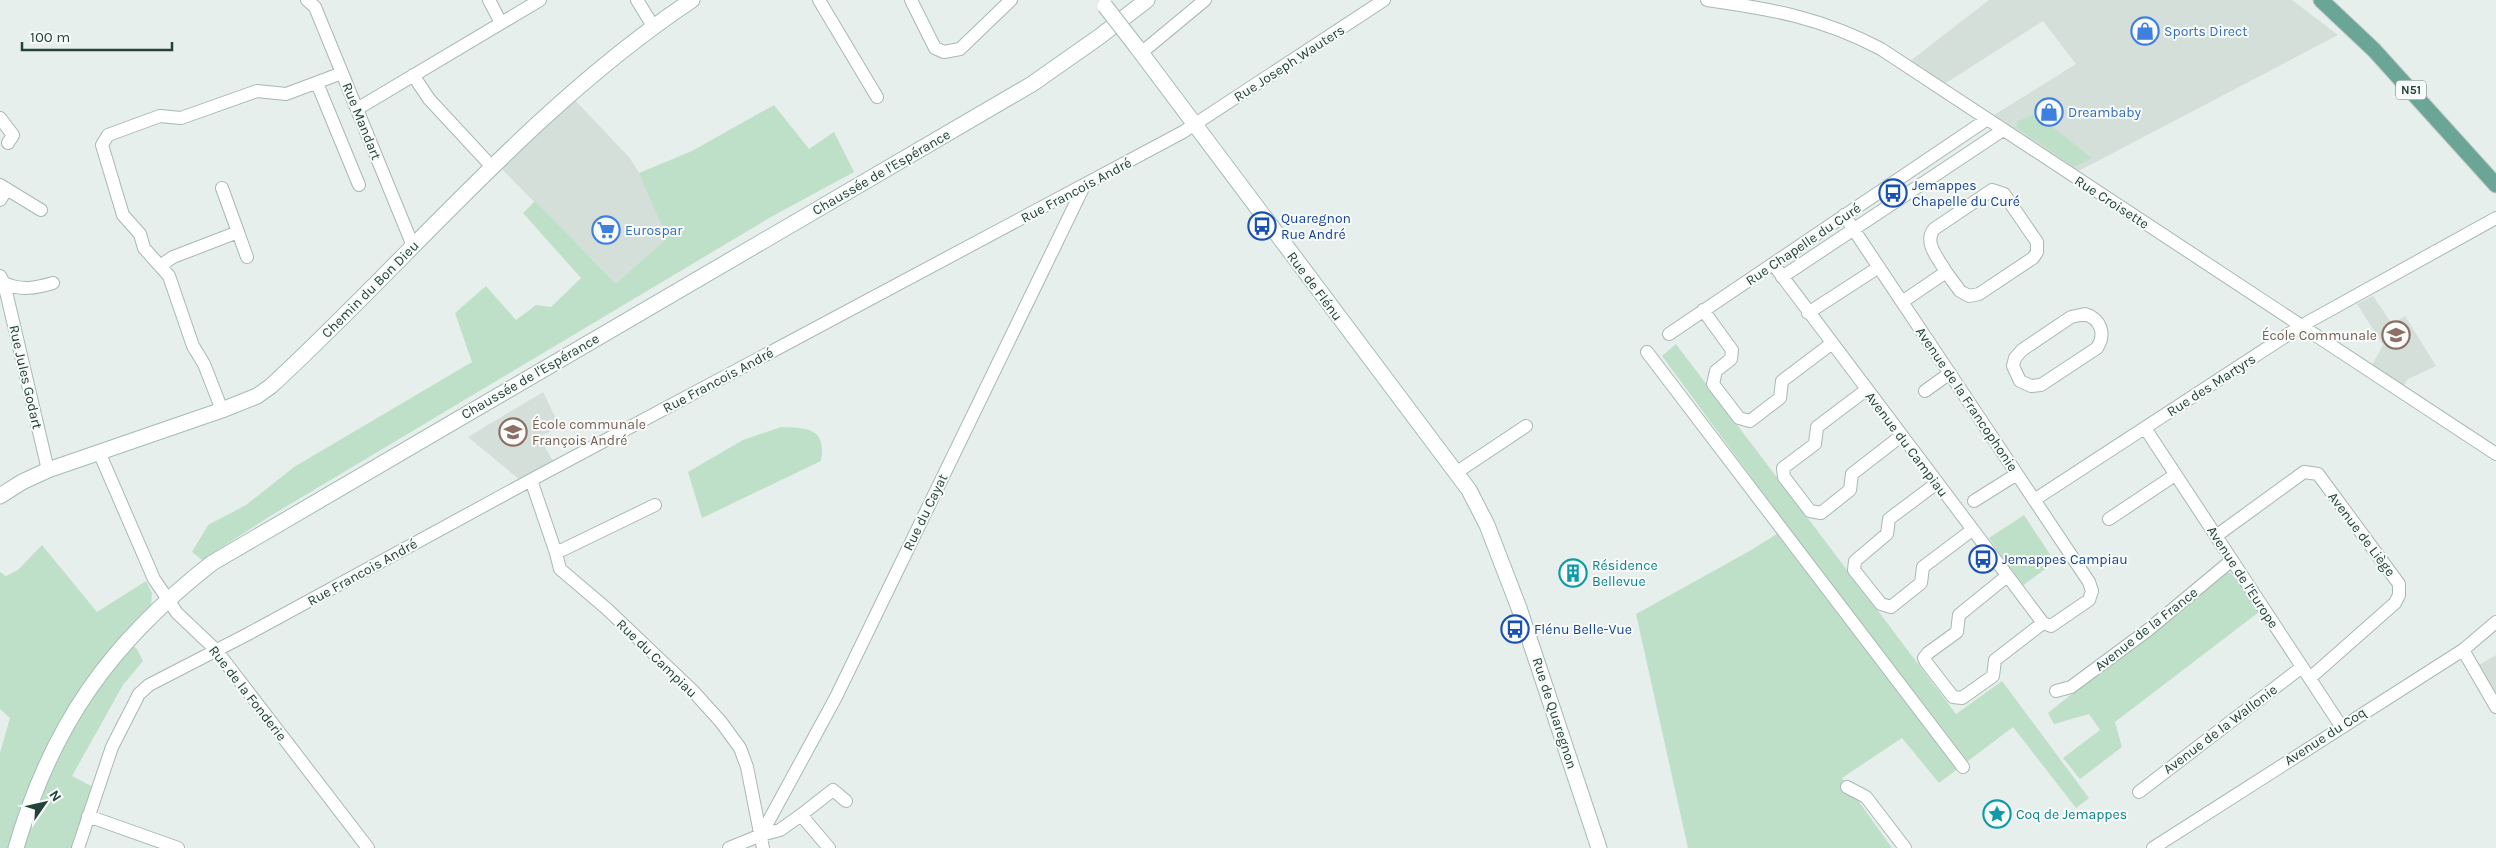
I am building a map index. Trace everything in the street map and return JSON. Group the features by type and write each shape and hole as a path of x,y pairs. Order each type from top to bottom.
{"main road":[{"name":"N51","path":"2321,0 2374,50 2496,185"}],"street":[{"path":"489,0 501,23"},
{"path":"357,109 540,0"},
{"path":"637,0 653,26"},
{"name":"Chemin du Bon Dieu","path":"0,496 22,482 48,470 222,410 256,396 271,386 493,168 596,71 653,26 692,0"},
{"path":"819,0 877,97"},
{"path":"911,0 936,48 944,52 960,48 1011,0"},
{"name":"Chaussée de l'Espérance","path":"16,848 30,803 72,712 109,660 168,599 212,563 238,546 1032,84 1099,37 1147,0"},
{"path":"1139,50 1205,0"},
{"name":"Rue Joseph Wauters","path":"1194,125 1384,0"},
{"name":"Rue Croisette","path":"1707,0 1780,11 1835,26 1881,49 1986,120 2496,454"},
{"name":"Rue Mandart","path":"315,2 413,246"},
{"name":"Rue de Flénu","path":"1103,3 1365,352"},
{"path":"222,410 204,364 193,346 169,276 144,248 140,234 124,215 102,145 108,135 160,116 181,118 257,91 286,94 342,73"},
{"path":"413,75 429,99 493,168"},
{"path":"316,83 359,185"},
{"path":"0,118 13,134 8,143"},
{"name":"Rue Chapelle du Curé","path":"1669,334 1986,120"},
{"name":"Rue Francois André","path":"78,848 112,747 139,694 162,677 216,650 530,480 1084,186 1194,125"},
{"path":"1782,277 2003,130"},
{"name":"Rue du Cayat","path":"761,835 836,697 1084,186"},
{"path":"0,200 4,187 41,210"},
{"path":"222,188 247,257"},
{"path":"1992,190 2004,194 2037,242 2037,252 2033,258 1979,294 1969,296 1960,291 1946,272 1929,242 1929,235 1934,229 1992,190"},
{"name":"Avenue de la Francophonie","path":"1844,215 2089,582 2092,591 2089,600 2051,626 2043,623"},
{"name":"Rue des Martyrs","path":"2034,500 2301,326 2496,218"},
{"path":"160,266 173,257 238,232"},
{"name":"Avenue du Campiau","path":"1773,264 1831,344 2043,623"},
{"path":"1808,313 1879,267"},
{"path":"1902,302 1946,272"},
{"path":"2,280 13,287 25,288 53,283"},
{"name":"Rue Jules Godart","path":"2,280 48,470"},
{"path":"1703,310 1732,350 1731,359 1716,371 1713,384 1739,418 1750,421 1780,398 1782,381 1831,344"},
{"path":"2085,314 2093,317 2102,329 2099,345 2052,379 2037,386 2025,385 2020,381 2014,366 2018,353 2071,317 2085,314"},
{"name":"Rue de Quaregnon","path":"1365,352 1457,472 1487,525 1519,608 1599,848"},
{"path":"1647,352 1963,767"},
{"path":"1924,391 1950,374"},
{"path":"1866,390 1817,427 1815,444 1783,468 1784,477 1810,510 1820,513 1850,490 1852,474 1901,436"},
{"path":"1457,472 1526,426"},
{"name":"Avenue de l'Europe","path":"2145,428 2341,726"},
{"name":"Rue de la Fonderie","path":"99,452 154,580 182,619 216,650 368,848"},
{"name":"Avenue de Liège","path":"2216,536 2304,472 2318,474 2399,584 2399,595 2395,603 2310,678"},
{"path":"1974,501 2017,474"},
{"path":"2109,519 2175,475"},
{"name":"Rue du Campiau","path":"530,480 560,569 607,609 693,691 732,736 748,767 763,848"},
{"path":"1937,483 1889,520 1887,534 1854,561 1854,570 1880,604 1891,606 1921,584 1923,567 1972,530"},
{"path":"556,553 655,505"},
{"name":"Avenue de la France","path":"2056,692 2071,687 2148,630 2232,560"},
{"path":"2007,576 1960,615 1957,632 1928,653 1924,658 1926,662 1953,696 1962,698 1993,676 1995,660 2043,623"},
{"name":"Avenue du Coq","path":"2153,848 2341,726 2463,650 2496,622"},
{"path":"2463,650 2496,707"},
{"name":"Avenue de la Wallonie","path":"2139,792 2302,666"},
{"path":"1847,787 1866,797 1906,848"},
{"path":"730,848 761,835 780,830 833,790 846,801"},
{"path":"801,815 829,848"},
{"path":"88,816 178,848"}],"shaded area":[{"path":"1989,0 2292,0 2338,35 2071,175 1986,120 2076,64 2043,21 1938,88 1905,65"},
{"path":"570,95 629,157 644,180 667,238 616,285 497,164"},
{"name":"École Communale","path":"2373,296 2392,324 2405,316 2436,366 2408,379 2404,385 2372,365 2383,345 2357,304"},
{"name":"École communale François André","path":"543,392 560,427 539,437 553,461 520,480 468,437"},
{"path":"2496,655 2496,694 2479,665"}],"green space":[{"path":"774,105 809,149 834,132 854,172 771,217 272,515 202,560 192,552 208,525 246,505 294,467 472,362 455,313 486,286 516,320 536,305 551,307 581,278 523,213 535,201 616,284 667,238 639,173 692,151"},
{"path":"2036,114 2092,158 2074,167 2016,127 2018,121"},
{"path":"1676,344 1956,714 2002,681 2089,798 2076,808 2013,727 1939,783 1902,738 1842,778 1892,848 1688,848 1636,614 1753,549 1788,527 1662,356"},
{"path":"781,427 806,429 818,436 821,441 821,461 702,518 688,472 743,440"},
{"path":"2024,515 2055,562 2022,586 1989,538"},
{"path":"42,545 97,612 146,581 152,593 150,616 127,640 137,649 143,661 123,685 72,776 97,789 78,848 0,848 0,753 10,718 0,709 0,572 6,576 18,570"},
{"path":"2223,573 2231,573 2259,612 2115,722 2122,747 2080,779 2063,758 2100,730 2089,714 2054,724 2048,713"}],"place":[{"name":"Sports Direct","path":"2145,31"},
{"name":"Dreambaby","path":"2049,112"},
{"name":"Jemappes Chapelle du Curé","path":"1893,193"},
{"name":"Quaregnon Rue André","path":"1262,226"},
{"name":"Eurospar","path":"606,230"},
{"name":"École Communale","path":"2396,335"},
{"name":"École communale François André","path":"513,432"},
{"name":"Jemappes Campiau","path":"1983,559"},
{"name":"Résidence Bellevue","path":"1573,573"},
{"name":"Flénu Belle-Vue","path":"1515,629"},
{"name":"Coq de Jemappes","path":"1997,814"}]}
